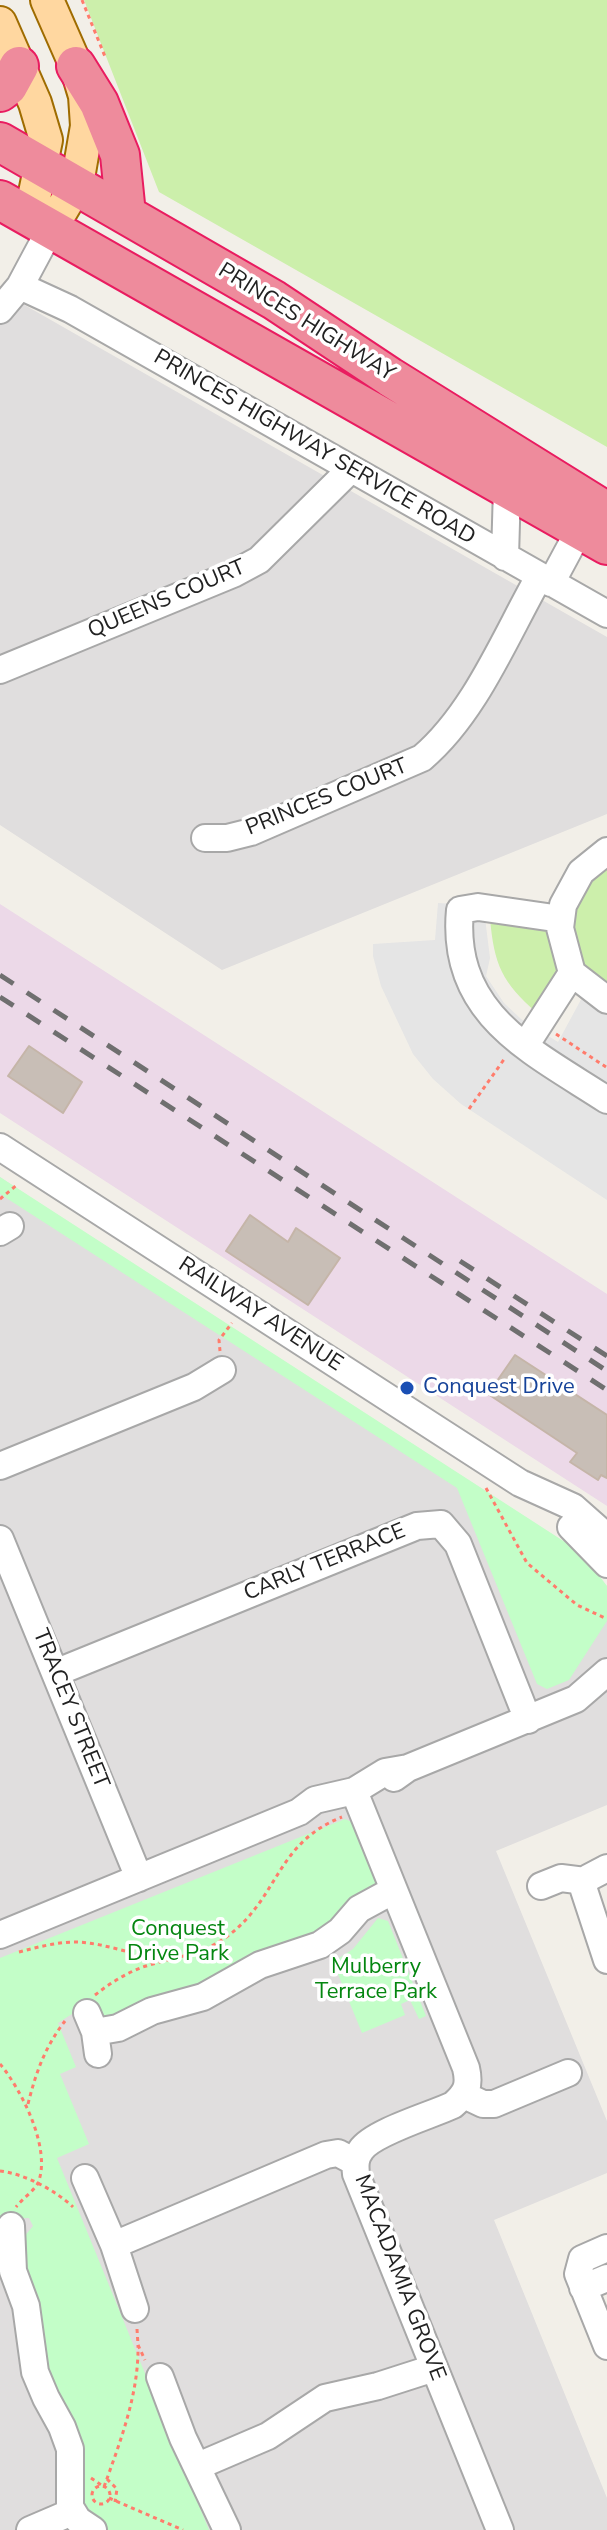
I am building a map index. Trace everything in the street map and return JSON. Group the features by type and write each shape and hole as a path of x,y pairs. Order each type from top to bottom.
{"highway":[{"path":"76,66 99,103 120,155 126,214"},
{"name":"PRINCES HIGHWAY","path":"0,142 274,300 558,482 598,529"},
{"name":"PRINCES HIGHWAY","path":"27,215 507,488 598,529"}],"main road":[{"path":"27,215 77,184 87,126 85,96 76,66 47,0"},
{"path":"0,23 9,79 43,124 46,140 27,215"}],"street":[{"path":"8,300 27,215"},
{"name":"PRINCES HIGHWAY SERVICE ROAD","path":"8,300 70,309 607,614"},
{"name":"QUEENS COURT","path":"0,670 233,574 259,560 351,469"},
{"path":"505,557 507,488"},
{"path":"545,580 598,529"},
{"name":"PRINCES COURT","path":"205,838 227,838 251,832 422,758 444,739 466,708 545,580"},
{"path":"607,851 581,872 563,905 560,928 572,973 607,1000"},
{"path":"561,919 478,907 460,910 460,946 471,986 495,1022 525,1046 607,1100"},
{"path":"525,1046 572,973"},
{"name":"RAILWAY AVENUE","path":"0,1147 520,1483 574,1529 607,1564"},
{"path":"0,1466 194,1387 222,1370"},
{"name":"RAILWAY AVENUE","path":"520,1483 573,1507 607,1537"},
{"name":"CARLY TERRACE","path":"55,1673 417,1526 441,1524 458,1544 528,1720"},
{"name":"TRACEY STREET","path":"0,1539 139,1878"},
{"path":"6,1945 139,1878 299,1812 315,1800 357,1802 408,1768 576,1699 603,1672"},
{"path":"357,1802 466,2068 468,2088 464,2095 483,2104 494,2104 568,2073"},
{"path":"541,1886 561,1878 596,1874"},
{"path":"596,1874 583,1887 607,1960"},
{"path":"93,2024 203,1997 268,1962 320,1945 340,1931 359,1909 394,1890"},
{"name":"MACADAMIA GROVE","path":"464,2095 453,2105 373,2139 361,2149 355,2162 361,2187 500,2530"},
{"path":"114,2245 326,2155 338,2153 355,2162"},
{"path":"85,2178 93,2216 114,2245 135,2309"},
{"path":"11,2226 13,2271 26,2306 35,2372 70,2449 69,2501 78,2520 93,2530"},
{"path":"607,2248 582,2259 578,2274 595,2283 607,2346"},
{"path":"198,2466 268,2436 325,2398 378,2386 434,2368"},
{"path":"160,2377 183,2438 227,2530"},
{"path":"30,2530 72,2512"}],"path":[{"path":"0,1199 18,1184 9,1178"},
{"path":"222,1370 219,1340 233,1322"},
{"path":"485,1485 527,1563 577,1605 607,1619"},
{"path":"28,2104 36,2072 48,2044 93,2024 139,1968 200,1953 226,1938 248,1920 292,1851 357,1802"},
{"path":"6,1945 78,1942 143,1957 168,1959"},
{"path":"0,2064 28,2104 39,2152 37,2184 17,2204 11,2226"},
{"path":"0,2171 10,2172 61,2195 93,2216"},
{"path":"104,2487 139,2367 135,2309"},
{"path":"138,2345 150,2373 160,2377"},
{"path":"107,2479 117,2489 115,2502"},
{"path":"104,2487 108,2490 109,2498 115,2502 183,2530"},
{"path":"104,2487 96,2488 93,2498 99,2503 109,2498"}],"shaded area":[{"path":"0,291 607,637 607,814 222,970 0,825"},
{"path":"438,903 455,904 485,918 490,958 486,976 504,1003 521,1019 558,1042 584,994 607,1009 607,1200 461,1104 433,1079 413,1054 381,986 373,944 435,940"},
{"path":"0,904 607,1294 607,1506 0,1113"},
{"path":"0,1177 607,1586 607,1805 496,1851 607,2121 607,2173 494,2220 607,2498 607,2530 0,2530"}],"green space":[{"path":"84,0 607,0 607,447 159,192"},
{"path":"607,863 607,990 585,976 567,914 581,880"},
{"path":"490,918 546,926 560,980 537,1013 515,992 502,972 494,948"},
{"path":"0,1177 582,1553 607,1586 607,1621 569,1680 547,1689 537,1684 457,1488 0,1194"},
{"name":"Conquest Drive Park","path":"345,1819 354,1823 380,1883 336,1927 222,1980 103,2020 86,2005 58,2023 76,2067 60,2074 89,2144 57,2158 209,2530 103,2530 80,2511 41,2369 26,2281 23,2238 33,2226 29,2218 0,2219 0,1958"},
{"name":"Mulberry Terrace Park","path":"378,1918 388,1921 426,2016 419,2019 410,2000 401,2004 405,2015 362,2033 333,1962 353,1949"}],"building":[{"path":"29,1046 82,1082 63,1113 8,1076"},
{"path":"250,1215 288,1242 296,1228 340,1258 308,1305 226,1251"},
{"path":"515,1355 607,1415 607,1478 601,1475 598,1480 570,1462 577,1453 488,1394"}],"railway":[{"path":"0,975 607,1371"},
{"path":"0,997 607,1390"},
{"path":"460,1261 607,1356"}],"place":[{"name":"Conquest Drive","path":"407,1388"}]}
